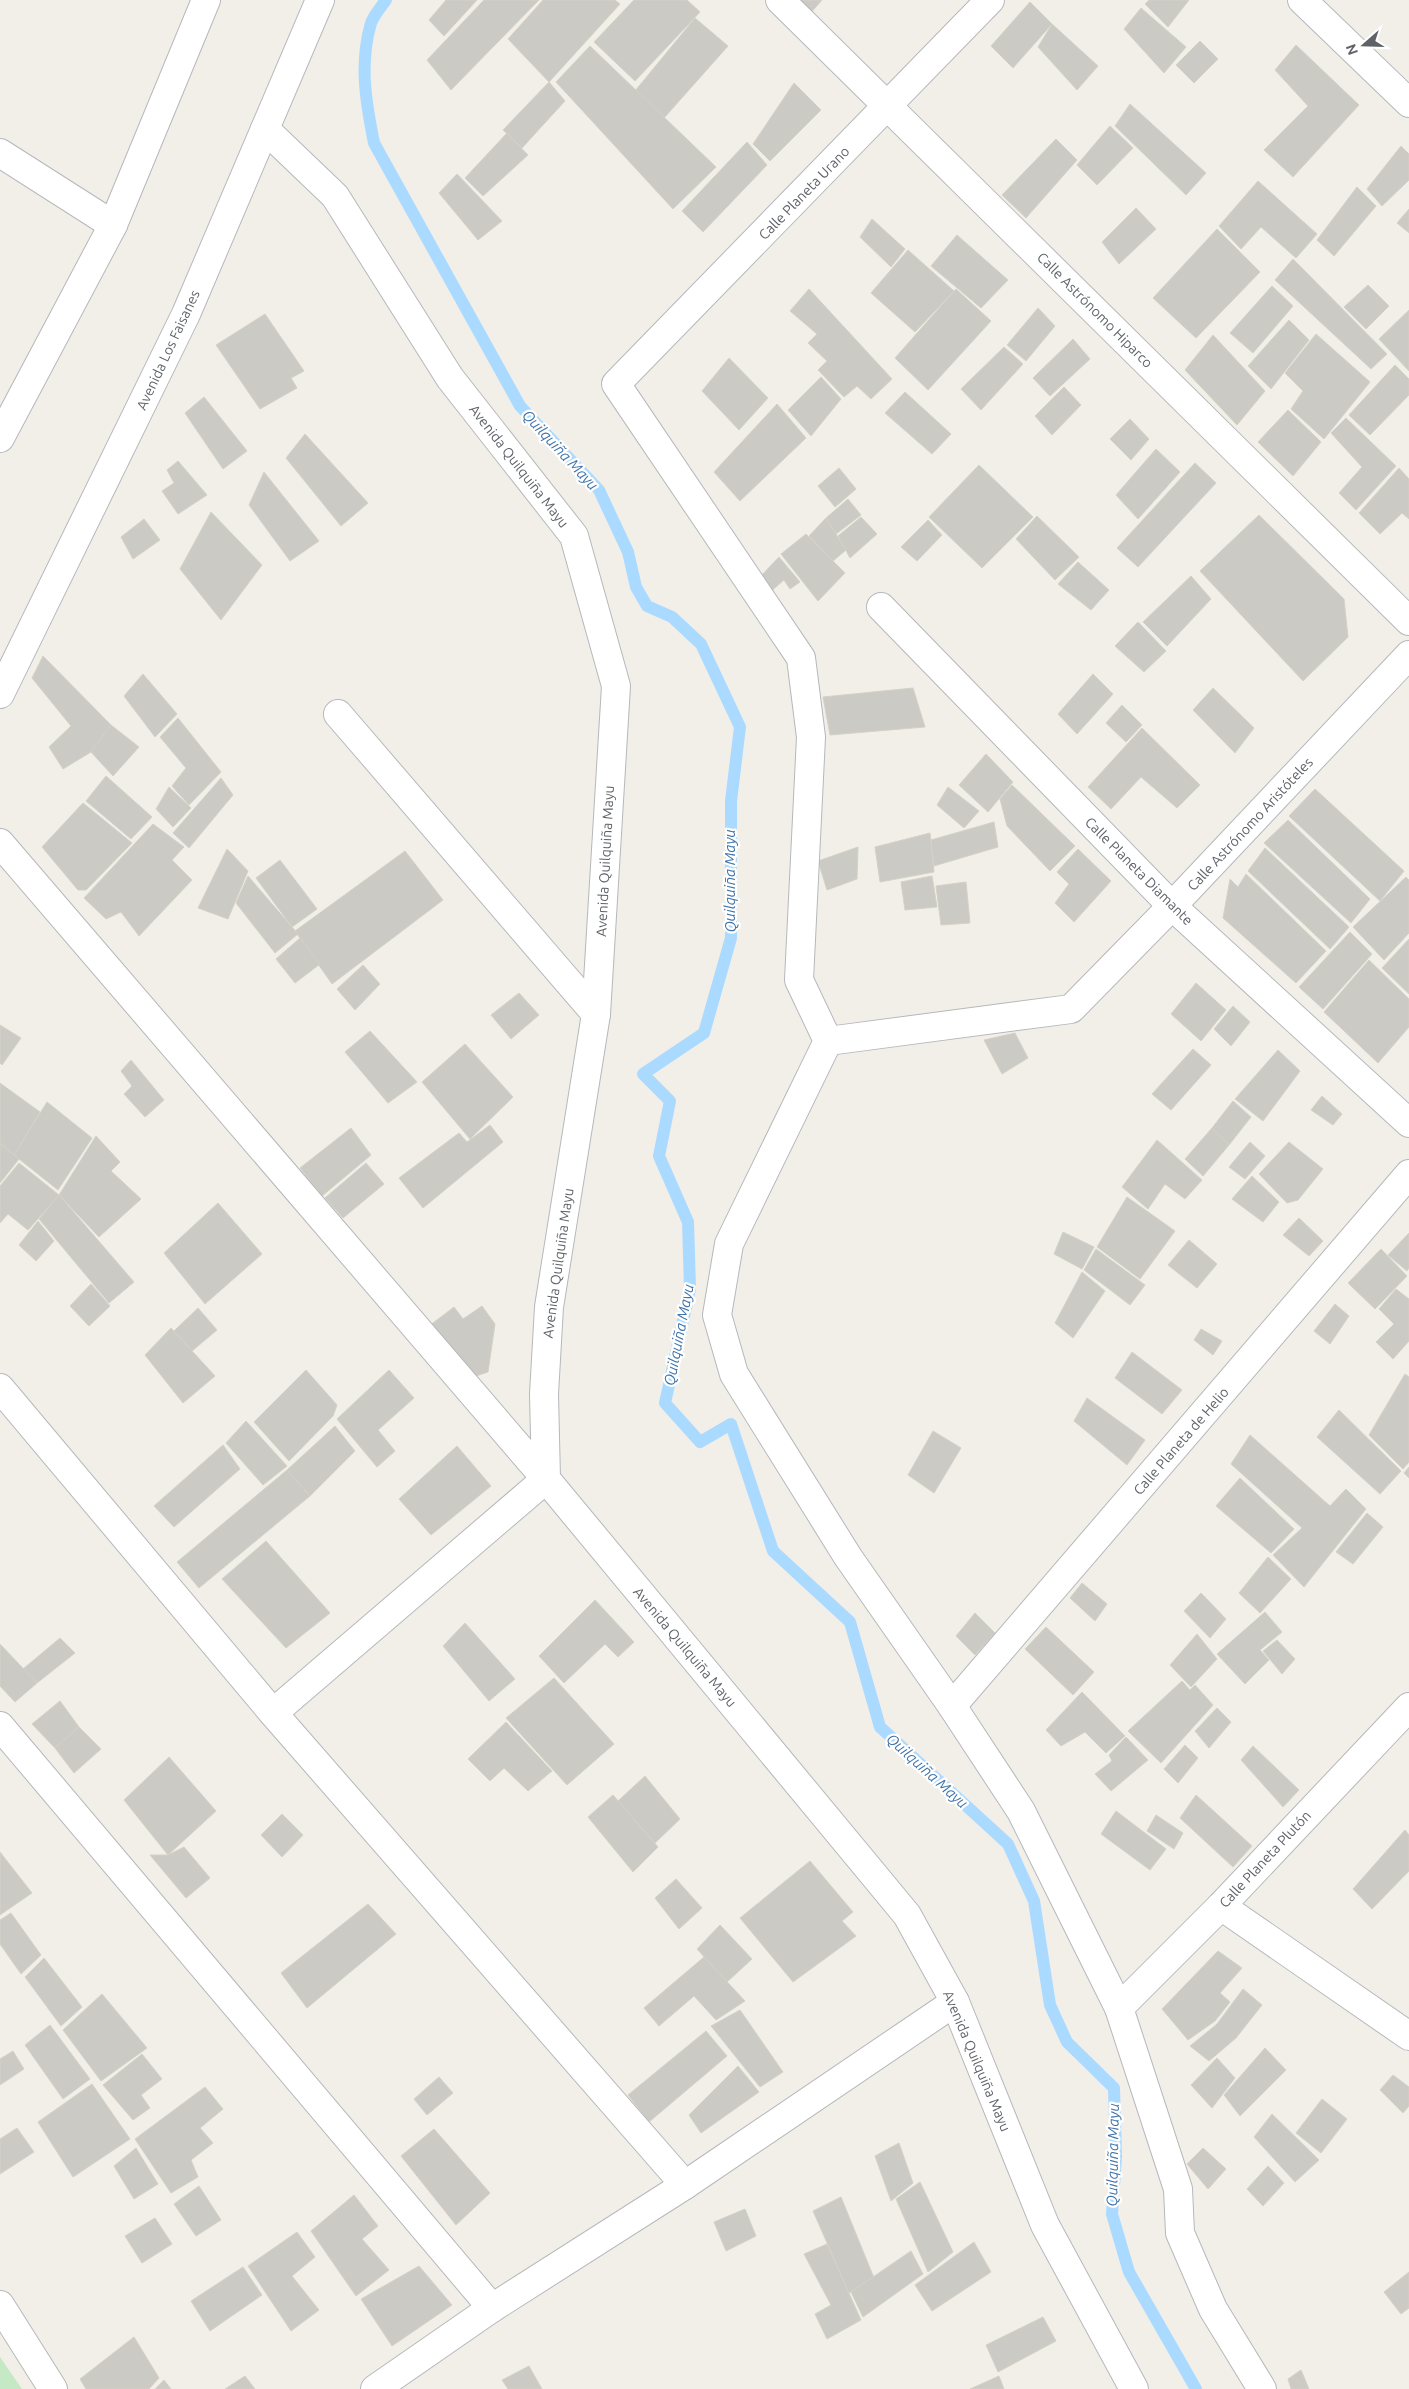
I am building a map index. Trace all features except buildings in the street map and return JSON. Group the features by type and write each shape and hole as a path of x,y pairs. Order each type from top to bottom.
{"street":[{"path":"0,438 113,225 206,0"},
{"name":"Avenida Los Faisanes","path":"0,694 186,314 320,0"},
{"name":"Calle Astrónomo Hiparco","path":"780,0 890,105 1409,620"},
{"name":"Calle Planeta Urano","path":"828,1041 800,980 811,737 801,658 616,384 890,105 990,0"},
{"path":"1302,0 1409,103"},
{"name":"Avenida Quilquiña Mayu","path":"265,129 335,196 450,378 574,536 616,686 596,1014 549,1307 544,1394 546,1479 907,1915 955,2002 1045,2225 1134,2389"},
{"path":"0,153 113,225"},
{"name":"Calle Planeta Diamante","path":"881,607 1172,906 1409,1123"},
{"name":"Calle Astrónomo Aristóteles","path":"828,1041 1070,1010 1172,906 1409,655"},
{"path":"338,714 596,1014"},
{"path":"0,843 546,1479 273,1714"},
{"path":"828,1041 729,1244 717,1315 734,1374 848,1557 952,1706 1021,1811 1119,2008 1178,2190 1180,2233 1213,2309 1262,2389"},
{"name":"Calle Planeta de Helio","path":"952,1706 1409,1174"},
{"path":"0,1388 273,1714 684,2185"},
{"name":"Calle Planeta Plutón","path":"1119,2008 1221,1906 1409,1707"},
{"path":"0,1726 492,2308"},
{"path":"1221,1906 1409,2036"},
{"path":"375,2389 492,2308 684,2185 955,2002"},
{"path":"0,2305 53,2389"}],"green space":[{"path":"0,2357 22,2389 0,2389"}],"waterway":[{"name":"Quilquiña Mayu","path":"386,0 371,23 365,53 366,98 374,143 520,406 599,490 628,552 636,587 647,606 672,617 701,644 740,727 731,801 731,938 704,1033 643,1074 670,1101 659,1156 688,1222 690,1289 665,1403 700,1442 731,1424 773,1551 850,1622 880,1727 1008,1844 1034,1901 1050,2005 1067,2042 1114,2088 1116,2157 1112,2214 1129,2272 1196,2389"}]}
